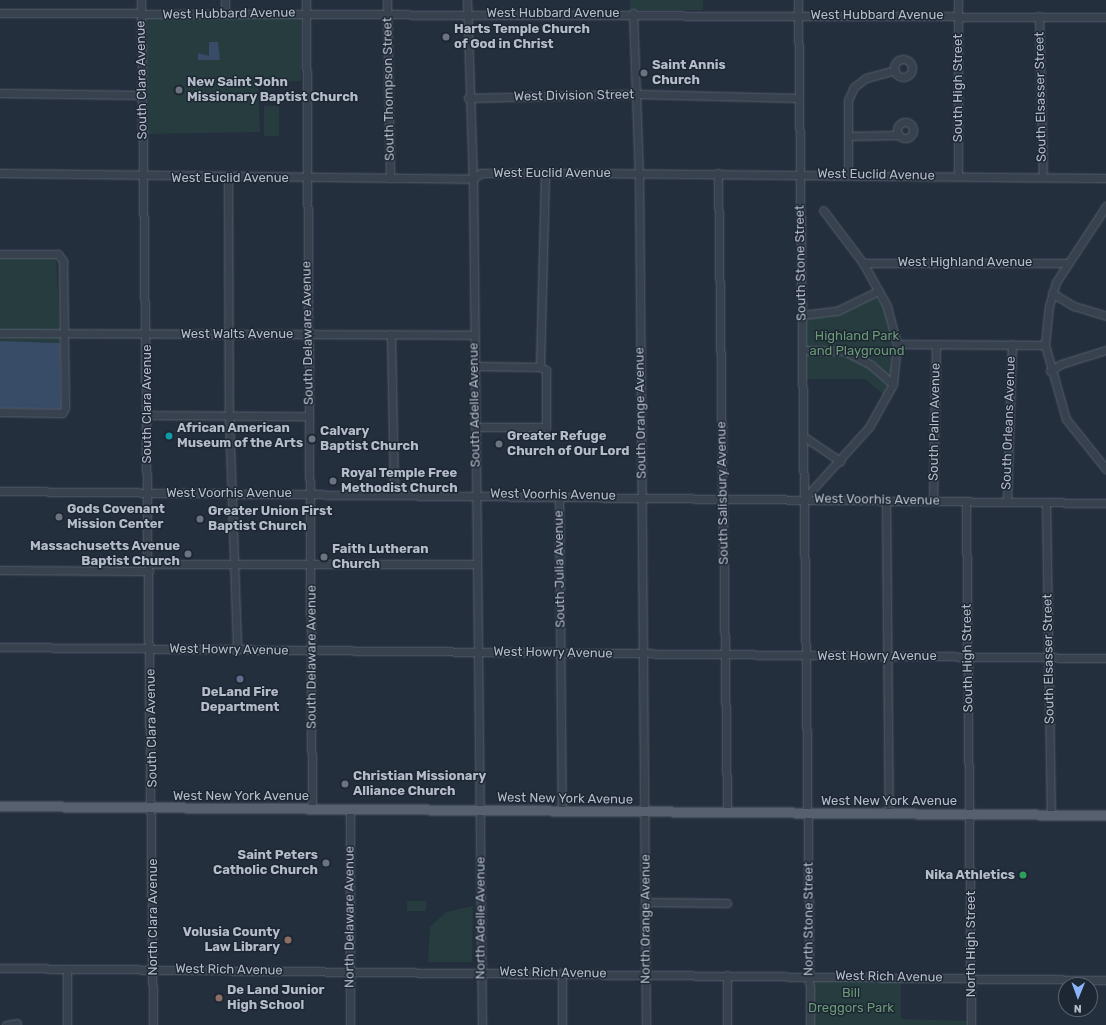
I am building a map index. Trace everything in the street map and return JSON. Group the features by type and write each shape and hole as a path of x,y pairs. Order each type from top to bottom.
{"main road":[{"name":"West New York Avenue","path":"0,806 312,810 1106,815"}],"street":[{"name":"South Clara Avenue","path":"141,0 147,493 153,808"},
{"path":"225,0 225,13"},
{"name":"South Delaware Avenue","path":"306,0 309,494 313,651 312,810"},
{"name":"South Thompson Street","path":"387,0 390,178"},
{"name":"South Adelle Avenue","path":"467,0 468,98 473,179 480,811"},
{"name":"South Stone Street","path":"798,0 808,813"},
{"name":"South High Street","path":"958,0 958,176"},
{"name":"West Hubbard Avenue","path":"0,13 141,15 225,13 633,13 1106,17"},
{"name":"South Orange Avenue","path":"633,13 639,173 645,812"},
{"name":"South Elsasser Street","path":"1039,16 1043,177"},
{"path":"848,175 848,100 854,86 866,78 895,70"},
{"path":"0,92 142,95"},
{"name":"West Division Street","path":"468,98 636,94 799,98"},
{"path":"848,136 898,135"},
{"name":"West Euclid Avenue","path":"0,174 228,178 473,179 481,173 639,173 1106,178"},
{"path":"475,427 546,427 543,369 545,173"},
{"name":"South Salisbury Avenue","path":"718,174 726,654 727,813"},
{"path":"228,178 228,416 237,650"},
{"path":"1106,206 1067,263 1052,293 1045,332 1045,344 1050,371 1066,419 1106,469"},
{"path":"804,499 840,461 869,427 893,384 897,344 887,306 863,263 823,210"},
{"path":"0,254 58,254 62,261 65,408 62,413 0,412"},
{"name":"West Highland Avenue","path":"863,263 1067,263"},
{"path":"802,315 837,311 878,291"},
{"path":"1052,293 1074,306 1106,316"},
{"name":"West Walts Avenue","path":"0,333 63,335 474,335"},
{"path":"391,334 394,494"},
{"path":"897,344 1045,344"},
{"name":"South Palm Avenue","path":"934,501 936,344"},
{"name":"South Orleans Avenue","path":"1007,502 1012,344"},
{"path":"803,350 844,351 871,365 893,384"},
{"path":"1050,371 1061,364 1106,350"},
{"path":"474,366 543,369"},
{"path":"147,415 309,416"},
{"path":"803,436 840,461"},
{"name":"West Voorhis Avenue","path":"0,490 147,493 476,494 1106,503"},
{"name":"South Julia Avenue","path":"559,495 562,812"},
{"path":"886,500 886,656 889,814"},
{"name":"South High Street","path":"966,501 970,815"},
{"name":"South Elsasser Street","path":"1046,502 1050,815"},
{"path":"0,570 149,568 234,564 477,564"},
{"name":"West Howry Avenue","path":"0,648 1106,658"},
{"name":"North Clara Avenue","path":"153,808 153,1025"},
{"name":"North Delaware Avenue","path":"350,810 350,1025"},
{"name":"North Adelle Avenue","path":"480,811 482,1025"},
{"name":"North Orange Avenue","path":"645,812 646,1025"},
{"name":"North Stone Street","path":"808,813 810,1025"},
{"name":"North High Street","path":"970,815 972,978 971,1025"},
{"path":"646,902 727,903"},
{"name":"West Rich Avenue","path":"0,968 481,972 1106,980"},
{"path":"68,969 68,1025"},
{"path":"562,974 562,1025"},
{"path":"726,975 727,1025"},
{"path":"6,1025 17,1023"}],"green space":[{"path":"630,0 703,0 703,10 630,10"},
{"path":"301,17 301,81 258,83 260,132 148,134 147,18"},
{"path":"264,106 279,106 279,136 264,136"},
{"path":"0,257 56,257 60,332 0,330"},
{"name":"Highland Park and Playground","path":"875,297 885,307 892,336 891,371 884,395 865,379 805,379 805,319 839,314"},
{"path":"0,336 60,338 60,343 0,341"},
{"path":"407,901 426,901 426,911 407,911"},
{"path":"473,906 472,962 428,962 430,927 446,912"},
{"name":"Bill Dreggors Park","path":"810,976 901,977 901,1019 971,1021 971,1025 810,1025"}],"water":[{"path":"209,42 218,42 220,60 198,60 198,53 209,56"},
{"path":"0,341 60,343 61,409 0,408"}],"place":[{"name":"Harts Temple Church of God in Christ","path":"446,37"},
{"name":"Saint Annis Church","path":"644,73"},
{"name":"New Saint John Missionary Baptist Church","path":"179,90"},
{"name":"African American Museum of the Arts","path":"169,436"},
{"name":"Calvary Baptist Church","path":"312,439"},
{"name":"Greater Refuge Church of Our Lord","path":"499,444"},
{"name":"Royal Temple Free Methodist Church","path":"333,481"},
{"name":"Gods Covenant Mission Center","path":"59,517"},
{"name":"Greater Union First Baptist Church","path":"200,519"},
{"name":"Massachusetts Avenue Baptist Church","path":"188,554"},
{"name":"Faith Lutheran Church","path":"324,557"},
{"name":"DeLand Fire Department","path":"240,679"},
{"name":"Christian Missionary Alliance Church","path":"345,784"},
{"name":"Saint Peters Catholic Church","path":"326,863"},
{"name":"Nika Athletics","path":"1023,875"},
{"name":"Volusia County Law Library","path":"288,940"},
{"name":"De Land Junior High School","path":"219,998"}]}
